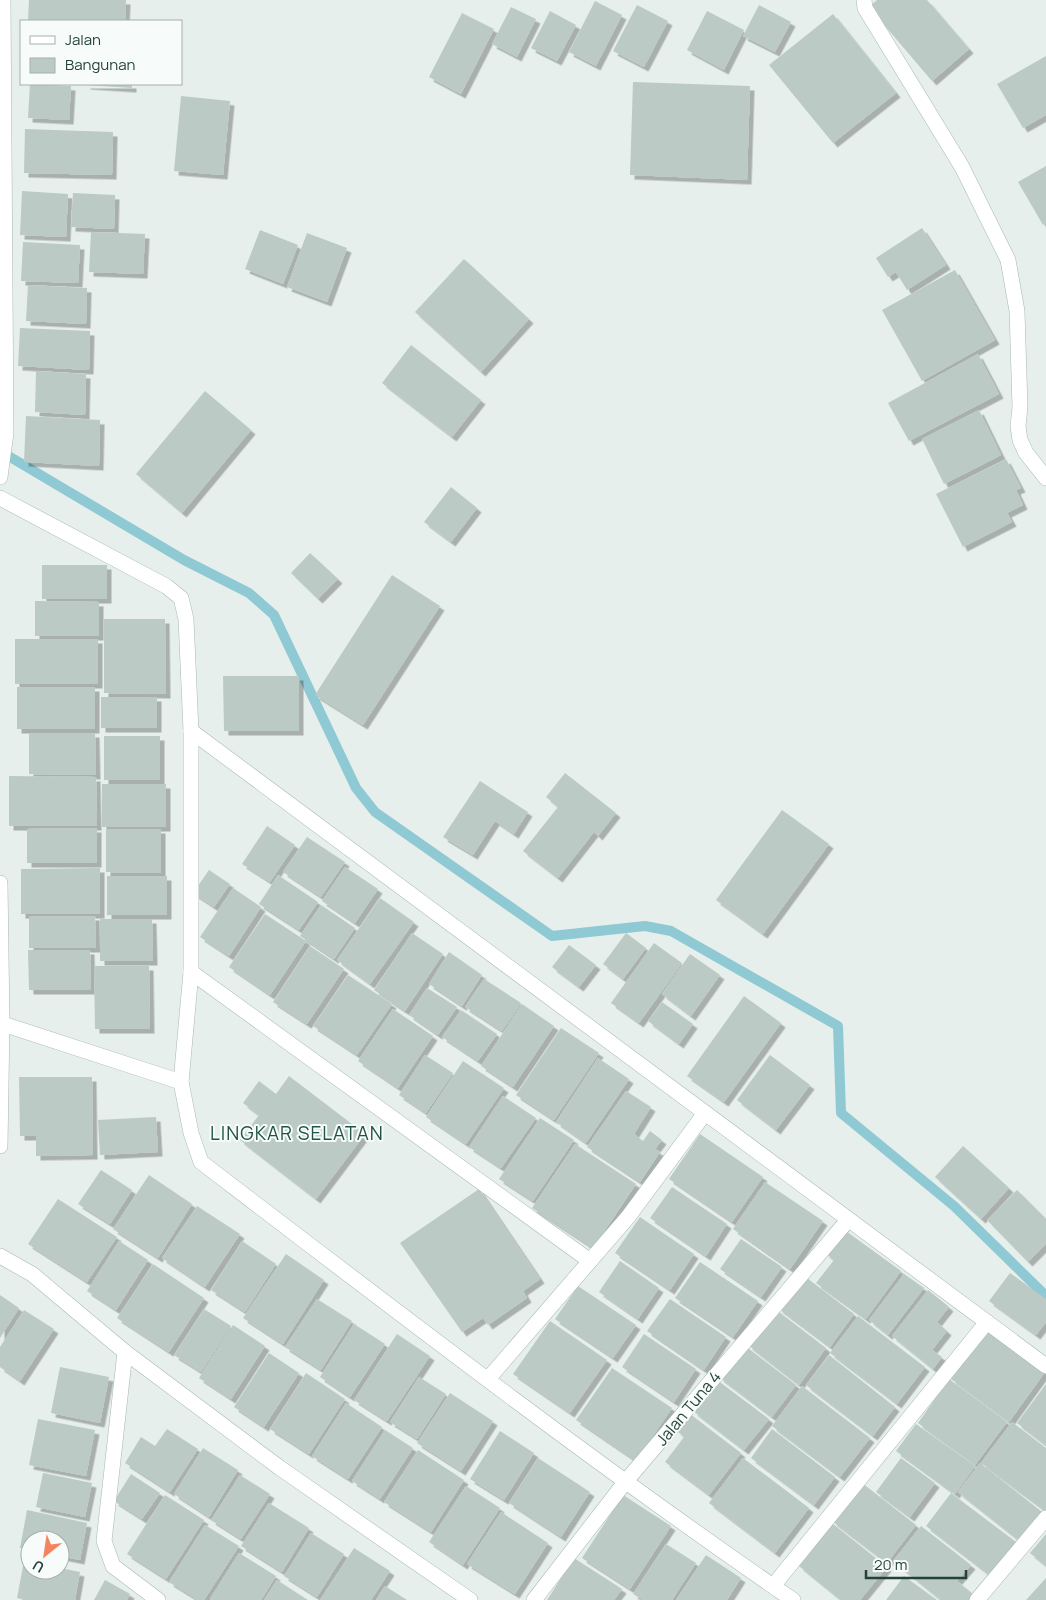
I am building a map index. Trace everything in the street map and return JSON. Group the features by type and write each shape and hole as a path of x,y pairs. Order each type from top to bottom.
{"street":[{"path":"1,474 6,433 3,415 3,0"},
{"path":"864,0 865,8 962,167 1008,260 1017,311 1020,407 1018,426 1020,440 1026,453 1046,478"},
{"path":"0,498 166,586 181,598 186,619 191,731 191,972 181,1082 191,1133 201,1162 488,1379 626,1481 793,1600"},
{"path":"191,731 1046,1366"},
{"path":"0,883 0,1146"},
{"path":"191,972 590,1260"},
{"path":"1,1023 181,1082"},
{"path":"488,1379 628,1217 705,1113"},
{"name":"Jalan Tuna 4","path":"534,1600 626,1481 848,1220"},
{"path":"0,1256 32,1274 125,1352 280,1468 470,1600"},
{"path":"773,1586 987,1322"},
{"path":"125,1352 104,1541 113,1566 158,1600"},
{"path":"977,1600 1046,1518"}],"building":[{"path":"29,0 126,0 125,20 28,20"},
{"path":"877,0 927,0 969,49 932,81 869,7"},
{"path":"595,1 622,15 596,66 569,52"},
{"path":"637,5 668,21 644,67 613,51"},
{"path":"759,5 791,22 775,52 743,36"},
{"path":"511,7 536,19 517,57 492,44"},
{"path":"550,11 576,25 557,61 531,48"},
{"path":"707,11 744,30 724,70 687,50"},
{"path":"462,13 494,29 461,94 429,77"},
{"path":"833,14 896,93 833,143 769,65"},
{"path":"1046,56 1046,115 1023,128 997,84"},
{"path":"633,82 750,86 747,180 630,175"},
{"path":"30,85 71,86 69,120 28,118"},
{"path":"86,85 132,85 132,88"},
{"path":"181,96 230,101 223,175 174,171"},
{"path":"25,129 113,132 112,175 24,173"},
{"path":"1046,166 1046,223 1043,225 1018,182"},
{"path":"22,191 68,194 66,237 20,235"},
{"path":"73,193 115,195 114,229 71,227"},
{"path":"922,228 946,265 907,290 896,272 888,277 876,258"},
{"path":"260,230 298,245 283,284 245,269"},
{"path":"91,232 145,234 143,274 89,272"},
{"path":"307,233 347,248 327,302 287,287"},
{"path":"23,242 80,245 78,283 21,281"},
{"path":"464,259 529,319 481,372 415,312"},
{"path":"955,270 995,340 922,381 882,310"},
{"path":"28,285 87,288 86,324 26,321"},
{"path":"20,328 90,331 89,370 18,366"},
{"path":"411,345 481,400 452,437 382,383"},
{"path":"978,354 999,394 909,441 888,403"},
{"path":"36,371 86,374 85,415 35,412"},
{"path":"205,391 251,430 182,513 136,474"},
{"path":"979,410 1001,455 944,484 922,439"},
{"path":"26,416 100,420 99,466 24,462"},
{"path":"1006,459 1021,488 1016,490 1023,505 1007,513 1012,522 963,547 936,494"},
{"path":"451,487 477,508 451,542 424,522"},
{"path":"310,553 338,579 318,599 291,573"},
{"path":"42,565 107,565 107,599 42,599"},
{"path":"392,575 440,606 363,725 315,695"},
{"path":"35,601 99,602 99,636 35,636"},
{"path":"104,619 165,619 166,694 104,693"},
{"path":"15,639 98,639 98,684 15,684"},
{"path":"223,676 299,676 299,731 224,731"},
{"path":"17,687 95,687 95,729 17,729"},
{"path":"101,697 157,697 157,728 101,728"},
{"path":"29,733 95,733 96,775 29,774"},
{"path":"104,736 160,736 160,780 104,780"},
{"path":"565,773 616,813 598,836 594,832 558,878 523,851 558,807 546,797"},
{"path":"9,776 96,777 97,826 9,826"},
{"path":"480,781 528,812 514,834 495,821 473,855 443,837"},
{"path":"102,784 166,784 166,827 102,827"},
{"path":"782,810 829,844 763,934 716,900"},
{"path":"267,826 295,845 270,882 242,864"},
{"path":"97,828 97,863 27,863 27,829"},
{"path":"106,829 161,829 161,873 106,872"},
{"path":"307,837 345,862 321,897 283,872"},
{"path":"345,867 378,889 355,923 322,901"},
{"path":"100,868 100,914 21,914 21,869"},
{"path":"209,870 230,884 214,907 193,893"},
{"path":"278,875 318,902 299,930 259,904"},
{"path":"107,876 167,876 167,915 107,915"},
{"path":"233,888 261,907 229,956 200,937"},
{"path":"380,898 414,922 370,984 337,960"},
{"path":"321,905 355,928 334,959 300,936"},
{"path":"265,914 306,941 270,995 229,967"},
{"path":"29,916 95,916 96,948 29,948"},
{"path":"100,919 152,919 153,961 100,961"},
{"path":"412,933 443,954 405,1011 374,990"},
{"path":"626,933 646,948 623,979 603,964"},
{"path":"654,943 682,963 639,1023 611,1003"},
{"path":"569,945 596,965 579,987 552,967"},
{"path":"310,946 344,969 307,1024 273,1002"},
{"path":"28,950 90,950 91,990 29,990"},
{"path":"449,952 482,975 462,1006 429,984"},
{"path":"690,954 720,975 691,1016 662,994"},
{"path":"94,966 149,966 150,1029 95,1029"},
{"path":"348,975 392,1004 357,1055 313,1026"},
{"path":"484,979 521,1003 502,1031 465,1007"},
{"path":"427,988 457,1007 438,1035 409,1015"},
{"path":"744,996 781,1023 724,1102 687,1076"},
{"path":"662,1002 693,1024 679,1044 648,1021"},
{"path":"522,1004 554,1026 513,1087 481,1066"},
{"path":"393,1009 433,1036 398,1088 358,1061"},
{"path":"461,1010 497,1034 478,1061 442,1037"},
{"path":"561,1028 599,1053 554,1120 516,1095"},
{"path":"425,1055 453,1073 426,1113 399,1095"},
{"path":"770,1055 810,1085 776,1130 737,1100"},
{"path":"598,1058 629,1079 586,1143 556,1122"},
{"path":"463,1061 504,1088 466,1144 426,1117"},
{"path":"289,1076 365,1134 316,1199 240,1140 259,1115 243,1103 259,1081 276,1094"},
{"path":"19,1077 92,1077 93,1155 36,1156 36,1136 20,1136"},
{"path":"626,1091 651,1107 634,1134 643,1141 650,1131 662,1140 655,1149 660,1152 640,1182 587,1147"},
{"path":"503,1096 536,1118 501,1168 469,1147"},
{"path":"156,1117 158,1152 100,1155 98,1120"},
{"path":"540,1118 574,1140 533,1201 499,1179"},
{"path":"700,1134 763,1177 732,1222 669,1179"},
{"path":"575,1144 636,1184 593,1248 532,1208"},
{"path":"963,1146 1009,1188 981,1219 935,1177"},
{"path":"101,1170 132,1190 110,1224 78,1204"},
{"path":"149,1175 192,1204 158,1258 113,1229"},
{"path":"765,1182 823,1221 790,1269 733,1229"},
{"path":"672,1187 727,1224 706,1256 650,1218"},
{"path":"479,1189 540,1279 523,1291 527,1298 488,1325 483,1318 462,1332 400,1243"},
{"path":"1017,1190 1046,1219 1046,1244 1028,1262 987,1220"},
{"path":"58,1199 117,1237 87,1282 28,1244"},
{"path":"197,1206 240,1234 205,1287 162,1258"},
{"path":"640,1217 694,1254 670,1290 615,1253"},
{"path":"843,1229 901,1271 866,1319 816,1283 834,1260 825,1253"},
{"path":"741,1239 782,1267 761,1297 720,1269"},
{"path":"119,1241 148,1260 116,1310 87,1291"},
{"path":"242,1241 276,1264 245,1312 211,1290"},
{"path":"286,1254 324,1280 283,1344 243,1318"},
{"path":"620,1261 659,1288 638,1319 599,1292"},
{"path":"700,1262 758,1301 733,1337 675,1298"},
{"path":"153,1264 204,1298 169,1352 117,1318"},
{"path":"1010,1273 1046,1299 1046,1322 1036,1335 989,1301"},
{"path":"904,1274 924,1288 888,1335 869,1320"},
{"path":"803,1275 854,1314 830,1347 778,1308"},
{"path":"578,1286 636,1325 613,1358 555,1319"},
{"path":"928,1290 949,1307 937,1322 947,1331 932,1350 942,1357 933,1369 892,1336"},
{"path":"0,1295 19,1308 0,1338"},
{"path":"317,1299 352,1321 321,1370 285,1347"},
{"path":"670,1299 726,1337 704,1370 647,1331"},
{"path":"204,1309 231,1326 201,1372 174,1355"},
{"path":"775,1309 826,1348 799,1385 748,1345"},
{"path":"24,1310 54,1329 20,1381 0,1367 0,1347"},
{"path":"858,1316 925,1367 897,1404 830,1353"},
{"path":"550,1321 607,1360 570,1413 513,1374"},
{"path":"354,1324 385,1344 350,1397 320,1377"},
{"path":"233,1325 265,1346 231,1399 199,1378"},
{"path":"988,1330 1045,1372 1009,1422 951,1379"},
{"path":"397,1334 430,1356 387,1421 354,1400"},
{"path":"644,1334 696,1369 674,1402 622,1367"},
{"path":"744,1345 796,1385 772,1417 719,1377"},
{"path":"269,1353 299,1373 264,1427 234,1407"},
{"path":"829,1355 895,1407 873,1436 806,1385"},
{"path":"60,1367 109,1377 100,1423 51,1413"},
{"path":"612,1368 672,1408 636,1461 576,1420"},
{"path":"306,1373 345,1399 309,1454 270,1429"},
{"path":"419,1377 446,1394 417,1439 390,1422"},
{"path":"949,1379 1007,1422 975,1465 918,1423"},
{"path":"717,1380 769,1419 744,1450 693,1411"},
{"path":"1046,1384 1046,1445 1017,1423"},
{"path":"802,1386 870,1438 840,1477 772,1426"},
{"path":"450,1393 493,1421 461,1471 417,1443"},
{"path":"346,1403 382,1427 348,1479 312,1456"},
{"path":"690,1414 741,1453 709,1495 665,1462 684,1437 677,1431"},
{"path":"38,1419 95,1430 86,1476 29,1465"},
{"path":"1012,1422 1046,1448 1046,1511 981,1463"},
{"path":"916,1424 975,1466 955,1494 896,1451"},
{"path":"167,1429 198,1449 170,1492 125,1463 141,1437 155,1446"},
{"path":"772,1429 835,1477 814,1505 751,1458"},
{"path":"385,1430 413,1448 380,1499 352,1481"},
{"path":"500,1431 534,1453 504,1500 470,1479"},
{"path":"203,1448 238,1470 209,1517 174,1494"},
{"path":"418,1450 464,1480 431,1532 384,1502"},
{"path":"538,1458 590,1492 561,1537 509,1503"},
{"path":"743,1458 809,1508 775,1553 709,1503"},
{"path":"901,1458 935,1483 910,1517 876,1492"},
{"path":"980,1463 1042,1512 1020,1541 958,1492"},
{"path":"43,1473 92,1483 85,1517 36,1507"},
{"path":"131,1474 160,1493 142,1519 114,1501"},
{"path":"240,1475 270,1494 241,1539 211,1520"},
{"path":"862,1483 916,1525 887,1563 832,1521"},
{"path":"466,1486 500,1508 463,1565 429,1542"},
{"path":"951,1493 1016,1542 991,1576 926,1526"},
{"path":"165,1495 204,1520 166,1579 127,1554"},
{"path":"623,1495 671,1526 630,1589 582,1558"},
{"path":"269,1503 309,1528 282,1572 241,1546"},
{"path":"27,1510 87,1523 80,1560 70,1558 70,1530 23,1530"},
{"path":"501,1512 548,1543 515,1594 467,1564"},
{"path":"833,1524 887,1567 860,1600 841,1600 799,1566"},
{"path":"205,1525 239,1546 204,1600 198,1600 169,1582"},
{"path":"921,1526 971,1565 957,1581 973,1594 968,1600 941,1600 893,1561"},
{"path":"311,1533 344,1554 317,1597 284,1576"},
{"path":"1046,1534 1046,1566 1030,1553"},
{"path":"666,1544 696,1563 672,1600 643,1600 633,1594"},
{"path":"354,1548 390,1571 371,1600 320,1600"},
{"path":"239,1553 276,1576 261,1600 210,1599"},
{"path":"706,1555 741,1578 727,1600 676,1600"},
{"path":"574,1558 622,1589 614,1600 547,1600"},
{"path":"70,1570 80,1572 75,1600 26,1600 17,1598 20,1580 70,1580"},
{"path":"904,1576 937,1600 886,1600"},
{"path":"1046,1578 1046,1600 1026,1600"},
{"path":"105,1580 130,1594 127,1600 94,1600"},
{"path":"277,1580 308,1600 264,1600"},
{"path":"385,1586 407,1600 376,1600"}],"waterway":[{"path":"0,451 184,560 249,593 274,615 356,788 375,812 552,936 645,926 671,931 838,1026 841,1113 954,1206 1046,1296"}],"district":[{"name":"LINGKAR SELATAN","path":"297,1133"}]}
